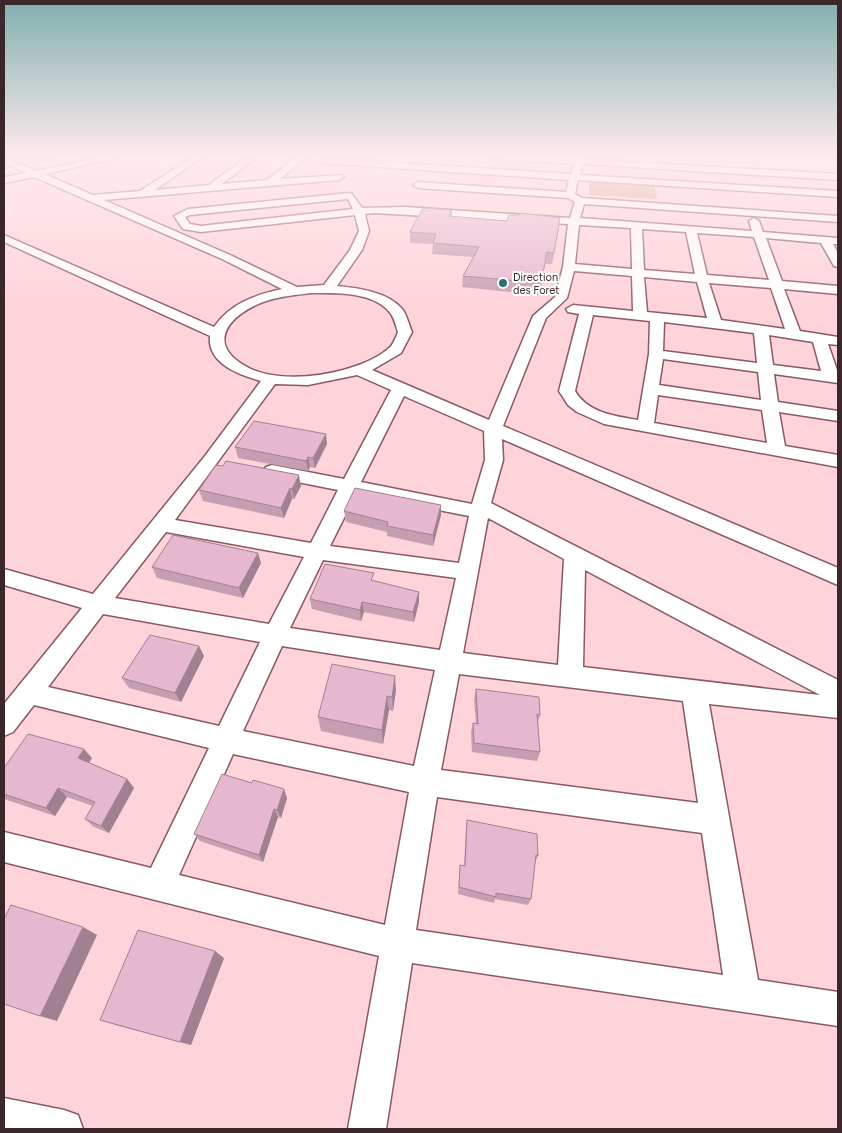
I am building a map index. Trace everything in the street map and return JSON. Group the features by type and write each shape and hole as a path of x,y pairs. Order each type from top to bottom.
{"street":[{"path":"115,209 226,257 295,291"},
{"path":"219,209 188,212 179,216 181,223 186,227 200,229 367,209"},
{"path":"328,289 372,227 396,209"},
{"path":"367,1129 425,782 481,509 494,460 493,430 540,316 561,298 569,267 574,209"},
{"path":"611,209 636,225 838,241"},
{"path":"749,209 794,334"},
{"path":"783,209 818,217 838,219"},
{"path":"813,209 818,217"},
{"path":"359,211 372,227"},
{"path":"636,225 640,316"},
{"path":"691,229 702,279 715,323"},
{"path":"4,238 217,334"},
{"path":"825,240 838,263"},
{"path":"569,267 838,290"},
{"path":"328,289 353,292 375,298 392,307 402,318 405,332 399,346 384,360 360,371 332,379 309,381 271,379 245,372 226,361 217,348 217,334 224,322 236,311 259,300 295,291 328,289"},
{"path":"550,307 715,323 838,341"},
{"path":"587,310 567,391 572,400 588,413 604,419 838,461"},
{"path":"646,427 656,354 657,317"},
{"path":"762,330 770,406 778,451"},
{"path":"656,354 834,378 819,338"},
{"path":"360,371 493,430 838,577"},
{"path":"4,724 160,524 220,461 271,379"},
{"path":"159,884 275,635 399,389"},
{"path":"651,389 838,416"},
{"path":"258,468 481,509 575,554 838,692"},
{"path":"160,524 318,552 468,572"},
{"path":"570,678 575,554"},
{"path":"4,577 97,604 275,635 449,662 570,678 838,707"},
{"path":"694,691 743,995"},
{"path":"28,693 226,740 425,782 715,820"},
{"path":"4,847 397,944 838,1008"},
{"path":"4,1117 64,1129"}],"building":[{"path":"423,209 452,210 449,216 507,221 509,215 519,215 520,213 560,218 554,253 547,252 541,283 463,276 479,247 433,243 436,234 410,232"},
{"path":"254,421 326,434 313,458 308,457 306,461 235,447"},
{"path":"226,461 299,475 292,489 290,488 281,508 199,490 216,465 223,466"},
{"path":"355,488 441,505 433,535 387,526 388,522 344,511"},
{"path":"173,535 258,553 239,588 152,567"},
{"path":"325,564 374,573 371,580 419,592 413,612 362,602 360,610 310,599"},
{"path":"150,635 199,646 175,693 122,678"},
{"path":"332,664 395,676 392,697 387,696 382,730 318,717"},
{"path":"476,689 539,697 540,715 537,714 540,752 474,743 473,723 478,724"},
{"path":"28,734 84,749 78,758 127,779 101,826 85,819 95,802 58,788 46,808 4,794 4,768"},
{"path":"222,774 252,783 253,780 284,789 277,810 274,809 259,855 194,834"},
{"path":"467,820 537,834 538,856 536,855 531,899 496,893 496,897 459,887 460,865 465,866"},
{"path":"11,905 83,927 40,1016 4,1004 4,919"},
{"path":"138,930 215,951 180,1042 100,1020"}],"place":[{"name":"Direction des Foret","path":"503,283"}]}
